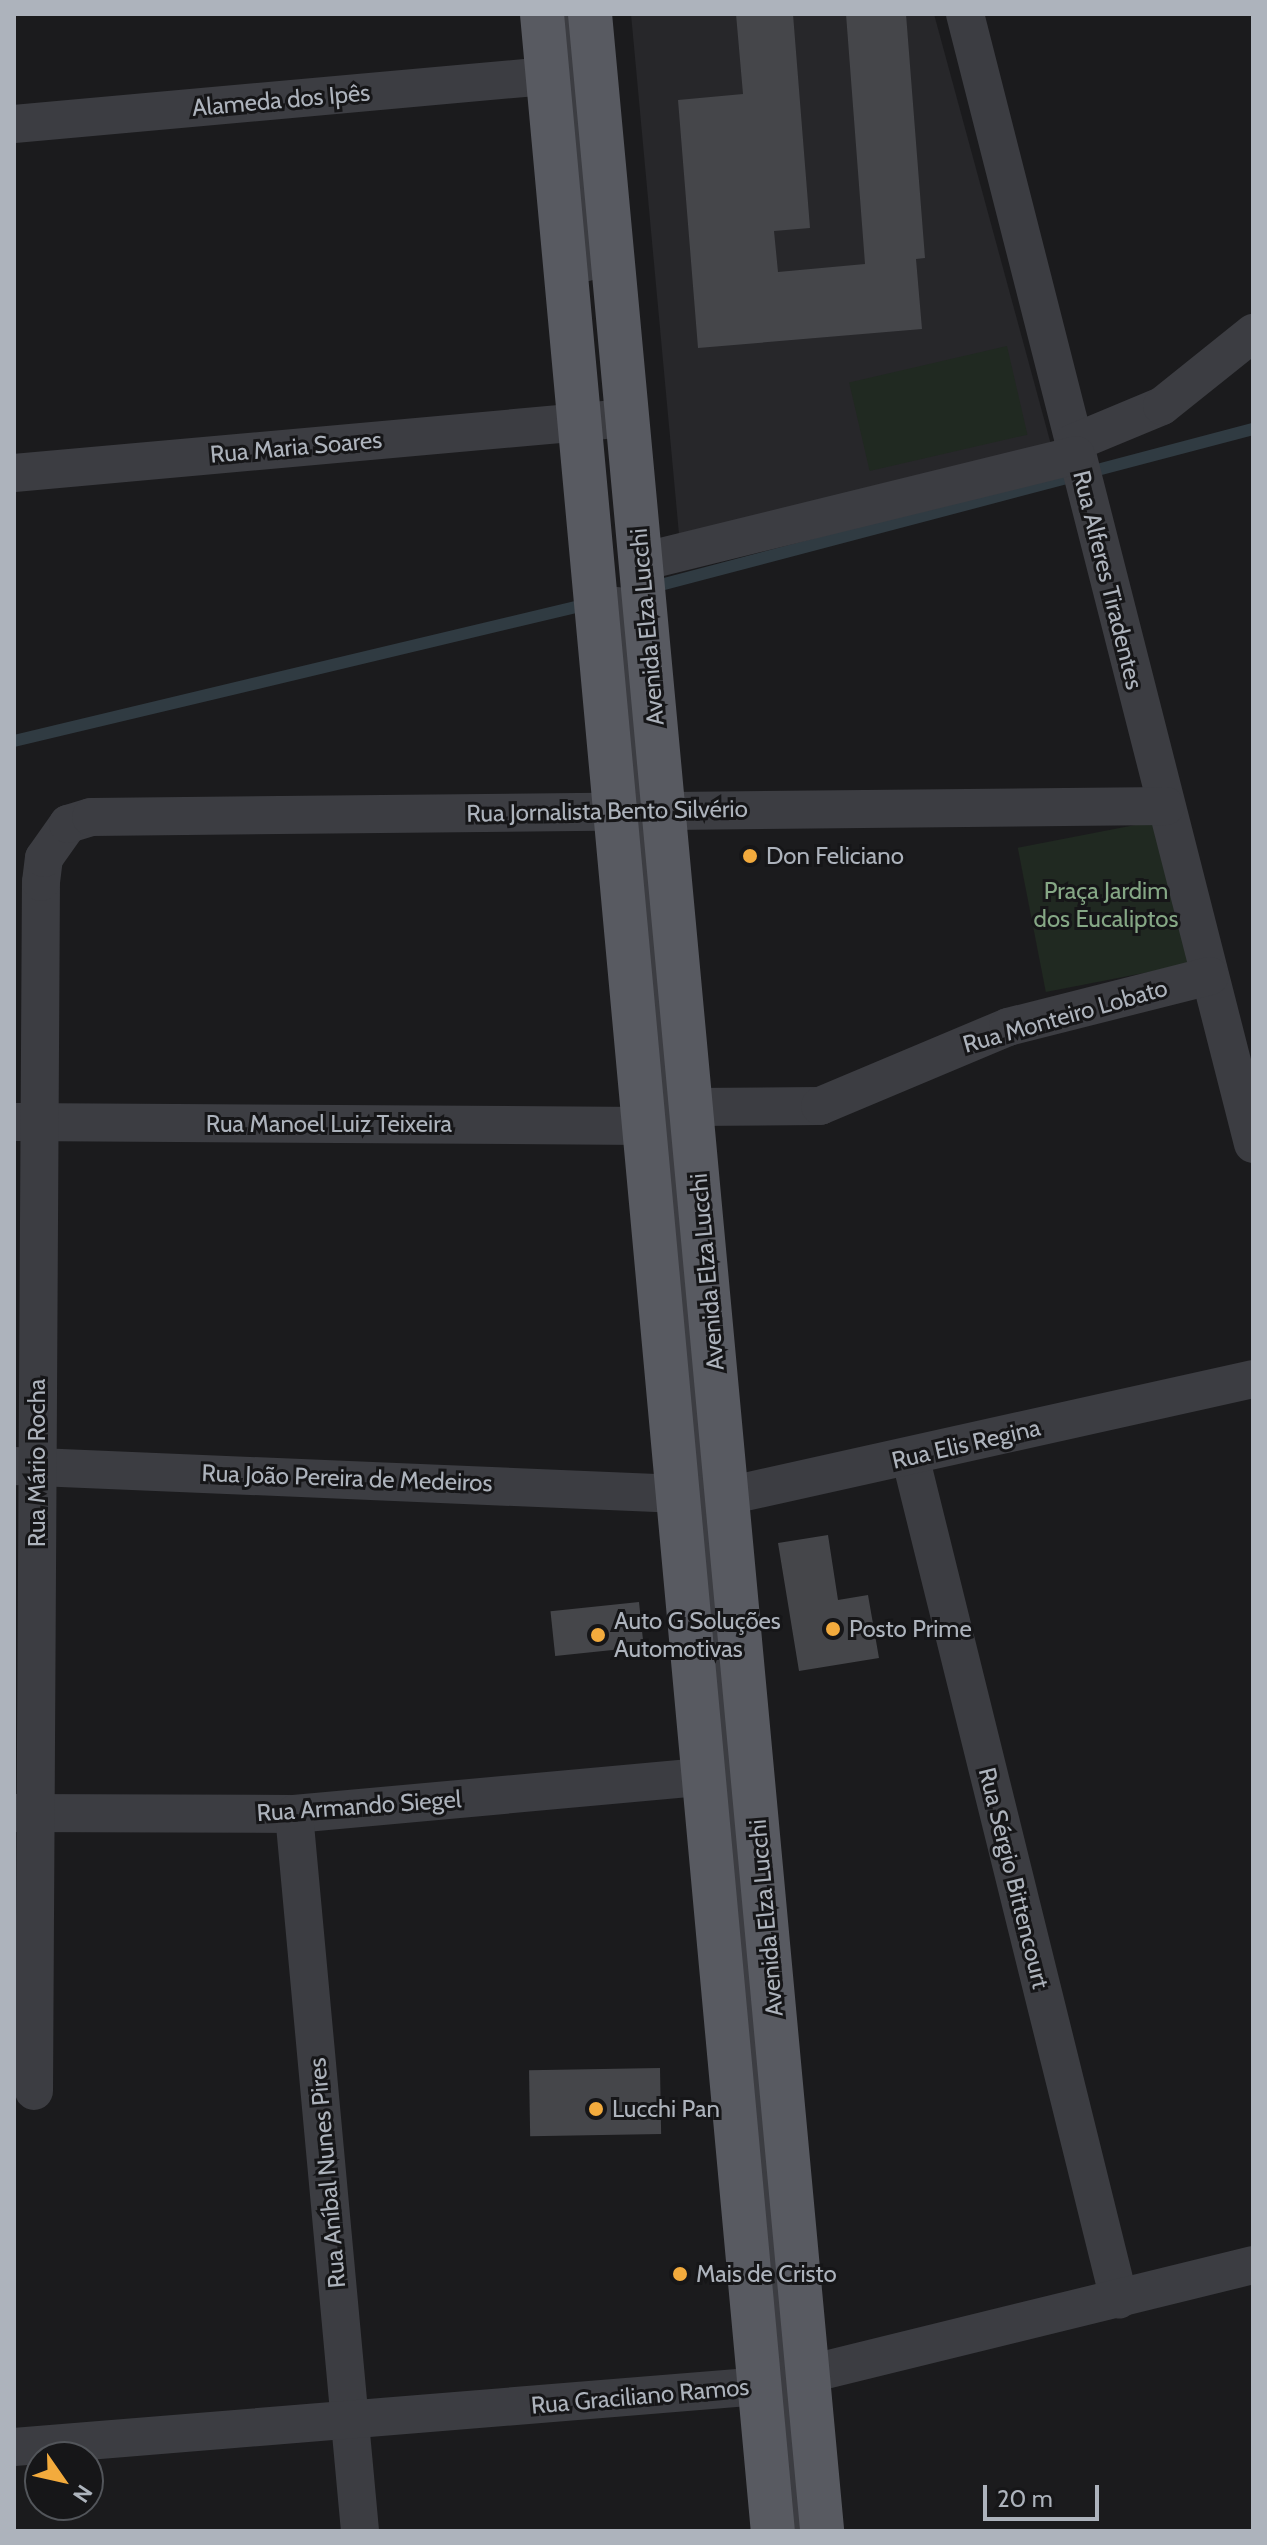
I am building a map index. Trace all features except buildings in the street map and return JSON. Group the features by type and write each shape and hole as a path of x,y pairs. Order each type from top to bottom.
{"main road":[{"name":"Avenida Elza Lucchi","path":"542,14 547,76 622,570 622,627 639,810 644,1126 703,1497 784,2382 773,2531"},
{"name":"Avenida Elza Lucchi","path":"590,14 601,419"},
{"name":"Avenida Elza Lucchi","path":"639,810 693,1107 703,1497 704,1777 784,2382 822,2531"}],"street":[{"path":"568,14 601,419"},
{"name":"Rua Alferes Tiradentes","path":"964,15 1253,1144"},
{"name":"Alameda dos Ipês","path":"14,124 547,76"},
{"path":"622,570 1075,452 1162,406 1253,333"},
{"name":"Rua Maria Soares","path":"14,473 601,419"},
{"name":"Rua Jornalista Bento Silvério","path":"55,840 68,824 91,817 1166,806"},
{"path":"639,810 703,1497"},
{"name":"Rua Mário Rocha","path":"34,2091 24,1813 26,1122 41,882 44,858 55,840"},
{"name":"Rua Monteiro Lobato","path":"693,1107 832,1103 916,1062 1008,1027 1210,976"},
{"name":"Rua Manoel Luiz Teixeira","path":"26,1122 644,1126"},
{"name":"Rua Elis Regina","path":"703,1497 910,1456 1253,1379"},
{"name":"Rua Sérgio Bittencourt","path":"910,1456 1119,2299"},
{"name":"Rua João Pereira de Medeiros","path":"26,1466 627,1488 703,1497"},
{"name":"Rua Armando Siegel","path":"24,1813 294,1814 704,1777"},
{"name":"Rua Aníbal Nunes Pires","path":"294,1814 360,2531"},
{"name":"Rua Graciliano Ramos","path":"14,2447 784,2382 1253,2265"},
{"path":"784,2382 798,2531"}],"shaded area":[{"path":"631,14 934,14 1053,452 680,545"}],"green space":[{"path":"1007,346 1027,435 870,471 849,382"},
{"name":"Praça Jardim dos Eucaliptos","path":"1166,819 1194,963 1046,992 1018,848"}],"waterway":[{"path":"649,588 1253,429"},
{"path":"14,741 588,604"}],"place":[{"name":"Don Feliciano","path":"750,856"},
{"name":"Posto Prime","path":"833,1629"},
{"name":"Auto G Soluções Automotivas","path":"598,1635"},
{"name":"Lucchi Pan","path":"596,2109"},
{"name":"Mais de Cristo","path":"680,2274"}]}
